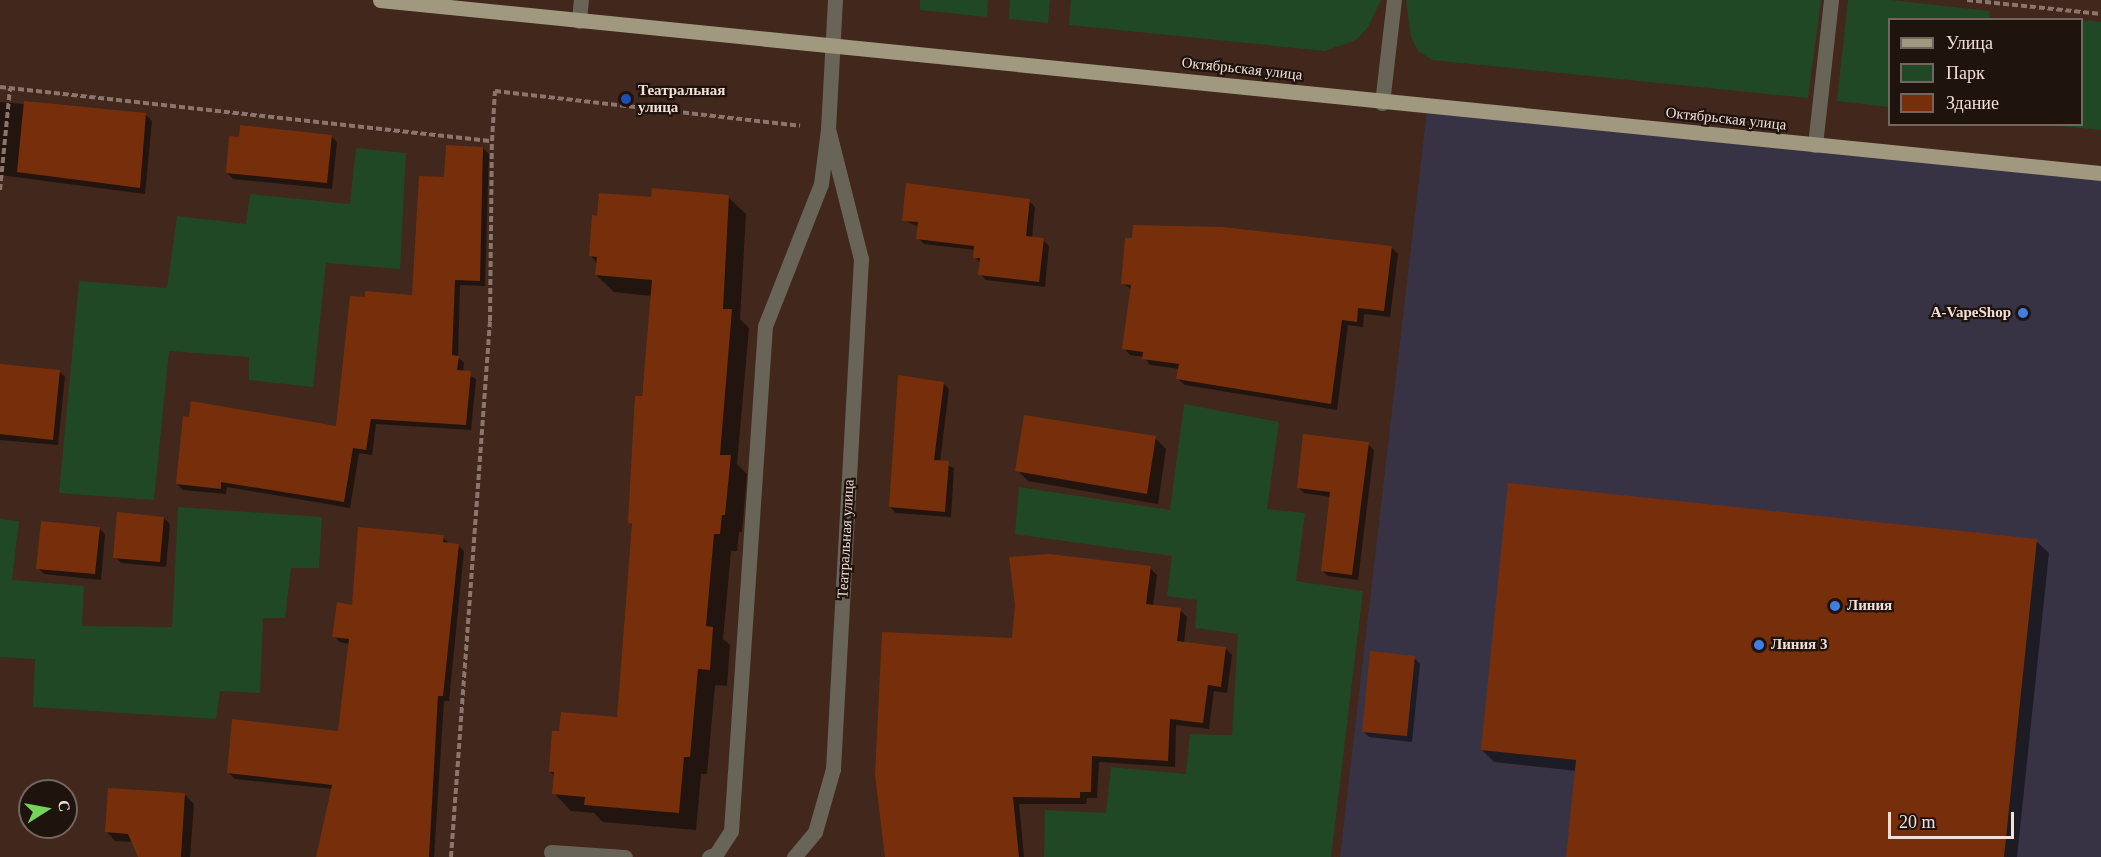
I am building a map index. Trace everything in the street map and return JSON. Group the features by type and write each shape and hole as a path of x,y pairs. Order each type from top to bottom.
{"main road":[{"name":"Октябрьская улица","path":"380,0 500,6 579,21 834,43 1382,103 2101,173"}],"street":[{"path":"579,21 581,0"},
{"name":"Театральная улица","path":"794,857 815,832 833,769 861,260 828,129 835,0"},
{"path":"1382,103 1394,0"},
{"path":"1815,146 1831,0"},
{"path":"709,857 716,854 731,831 765,326 821,184 828,129"},
{"path":"551,852 625,857"}],"path":[{"path":"1967,0 2101,14"},
{"path":"0,87 492,141"},
{"path":"0,190 10,88"},
{"path":"451,857 490,321 492,141 495,91 828,129"}],"shaded area":[{"path":"1428,102 2101,171 2101,857 1340,857"}],"green space":[{"path":"920,0 988,0 987,17 920,10"},
{"path":"1010,0 1050,0 1048,23 1009,19"},
{"path":"1071,0 1381,0 1368,27 1356,40 1325,51 1069,25"},
{"path":"1406,0 1821,0 1808,98 1432,60 1418,51 1411,37"},
{"path":"1848,0 1891,0 1990,11 1989,18 1888,18 1888,107 1837,101"},
{"path":"2083,20 2101,22 2101,130 2060,126 2083,126"},
{"path":"356,148 406,153 400,269 326,263 313,387 249,380 249,357 169,351 154,500 59,493 79,281 167,288 177,216 246,224 250,194 350,204"},
{"path":"1184,404 1279,422 1267,509 1305,513 1296,581 1363,591 1331,857 1044,857 1045,810 1106,813 1111,767 1186,774 1190,734 1232,735 1238,634 1195,628 1197,600 1167,596 1172,556 1015,534 1019,487 1170,510"},
{"path":"178,507 322,517 319,568 291,568 285,618 263,618 260,693 220,691 216,719 33,707 35,659 0,657 0,519 19,521 12,580 84,586 82,626 172,627"}],"building":[{"path":"24,101 146,113 140,188 17,172"},
{"path":"240,125 332,135 327,183 226,173 229,136 239,137"},
{"path":"446,145 483,147 480,281 455,280 452,355 459,356 457,370 471,371 466,425 371,419 366,450 353,448 344,502 221,482 221,489 176,484 183,416 189,417 191,401 336,426 350,296 365,297 365,291 412,295 419,176 444,177"},
{"path":"906,183 1030,199 1026,236 1044,238 1039,282 978,275 980,258 973,258 974,246 916,239 918,222 902,221"},
{"path":"652,188 729,195 723,309 732,309 720,455 731,455 725,515 722,515 720,534 714,534 706,626 713,627 710,670 698,669 690,757 684,757 679,813 584,805 585,797 552,794 554,772 549,772 552,731 559,731 561,712 617,717 632,524 628,523 635,396 642,396 652,280 595,275 597,257 589,256 592,215 597,216 599,193 651,197"},
{"path":"1133,225 1222,227 1392,246 1384,311 1358,308 1357,322 1342,320 1331,404 1176,379 1179,364 1142,359 1143,352 1122,349 1131,285 1121,284 1125,238 1132,238"},
{"path":"0,364 60,370 53,440 0,434"},
{"path":"898,375 944,382 934,460 949,461 945,512 889,507"},
{"path":"1024,415 1156,436 1147,494 1015,471"},
{"path":"1303,434 1369,442 1352,575 1321,571 1330,492 1297,488"},
{"name":"Линия 3","path":"1508,483 2037,539 2004,857 1566,857 1576,760 1481,750"},
{"path":"117,512 164,517 160,562 113,558"},
{"path":"41,521 100,527 95,574 36,569"},
{"path":"358,527 444,535 443,542 459,544 443,696 438,696 429,857 316,857 332,785 227,773 232,719 338,731 349,639 332,637 337,602 352,605"},
{"path":"1049,554 1151,566 1146,604 1181,608 1177,641 1226,647 1221,687 1208,685 1203,723 1170,719 1168,761 1092,756 1091,792 1080,792 1080,798 1013,797 1019,857 885,857 875,775 882,632 1012,638 1015,605 1009,557"},
{"path":"1370,651 1415,656 1407,736 1362,732"},
{"path":"108,788 185,793 181,857 138,857 128,834 105,832"}],"place":[{"name":"Театральная улица","path":"626,99"},
{"name":"A-VapeShop","path":"2023,313"},
{"name":"Линия","path":"1835,606"},
{"name":"Линия 3","path":"1759,645"}]}
